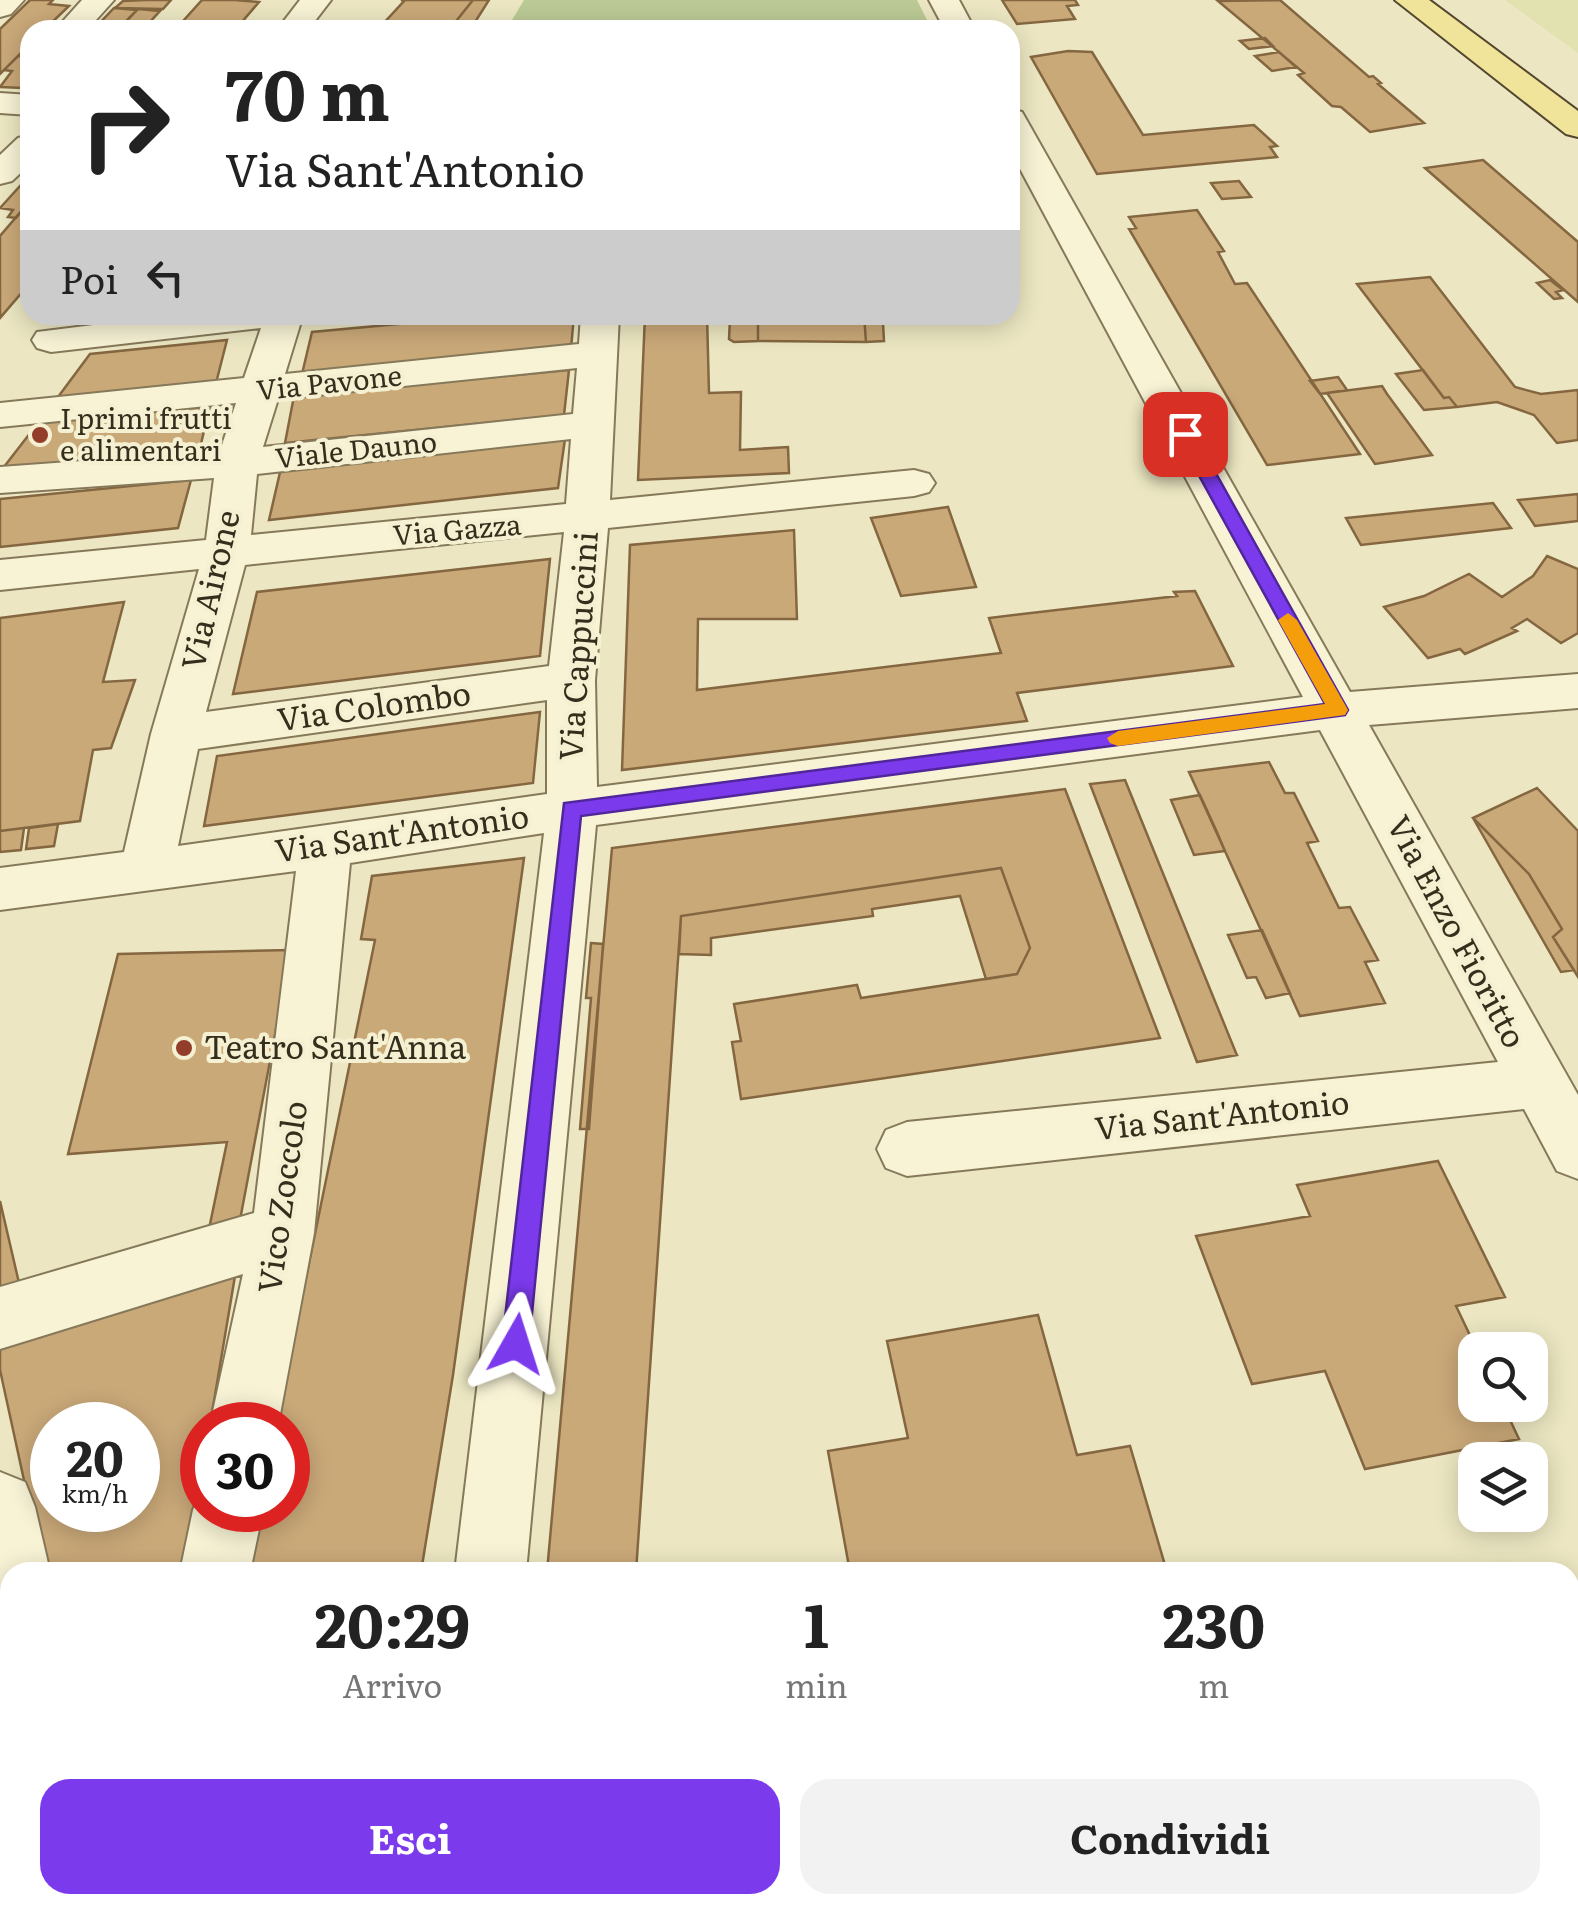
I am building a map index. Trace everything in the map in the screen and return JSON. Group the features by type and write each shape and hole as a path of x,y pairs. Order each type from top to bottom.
{"main road":[{"path":"1410,0 1578,127"}],"street":[{"path":"0,8 8,0"},
{"path":"80,20 99,0"},
{"path":"300,20 316,0"},
{"name":"Via Enzo Fioritto","path":"1020,147 1338,710 1537,1083 1578,1152"},
{"path":"0,174 20,155"},
{"path":"0,402 61,328 112,325"},
{"name":"Via Airone","path":"147,868 176,734 227,550 237,463 278,325"},
{"name":"Via Pavone","path":"0,415 258,390 600,334"},
{"name":"Via Cappuccini","path":"493,1562 572,809 571,680 588,518 600,334"},
{"name":"Viale Dauno","path":"0,480 237,463 592,424"},
{"name":"Via Gazza","path":"0,575 914,484"},
{"name":"Via Colombo","path":"176,734 571,680"},
{"name":"Via Sant'Antonio","path":"0,889 326,847 572,809 1338,710 1578,690"},
{"name":"Vico Zoccolo","path":"249,1402 283,1233 326,847"},
{"name":"Via Sant'Antonio","path":"906,1150 1537,1083"},
{"path":"0,1318 283,1233"},
{"path":"0,1507 12,1562"},
{"path":"216,1562 223,1532"}],"green space":[{"path":"524,0 917,0 927,20 512,20"},
{"path":"1505,0 1578,0 1578,53"}],"building":[{"path":"30,0 53,0 49,4 69,6 54,20 20,20 20,54 0,74 0,29"},
{"path":"171,0 163,9 115,8 123,1"},
{"path":"202,0 259,2 244,20 184,20"},
{"path":"401,0 473,0 457,20 387,20 404,1"},
{"path":"473,0 489,0 476,20 457,20"},
{"path":"1002,0 1075,0 1078,5 1067,6 1075,19 1020,24 1020,20 1014,20"},
{"path":"1280,0 1424,123 1370,132 1341,107 1332,106 1298,75 1304,73 1218,1"},
{"path":"114,8 137,10 128,20 103,20"},
{"path":"138,9 160,11 152,20 127,20"},
{"path":"1265,38 1273,46 1249,49 1240,41"},
{"path":"1092,52 1143,135 1254,125 1277,146 1270,147 1277,157 1097,174 1031,57"},
{"path":"1279,52 1296,67 1272,71 1255,56"},
{"path":"20,56 20,88 0,87 12,71 4,70"},
{"path":"1483,160 1578,242 1578,302 1425,168"},
{"path":"1239,181 1251,197 1222,199 1211,183"},
{"path":"20,186 20,213 16,218 8,217 13,210 0,208"},
{"path":"1197,210 1224,251 1218,252 1235,284 1247,283 1360,454 1267,465 1129,229 1136,228 1129,217"},
{"path":"20,213 20,295 0,318 0,236"},
{"path":"1430,277 1515,387 1541,394 1578,390 1578,440 1557,443 1534,415 1497,402 1457,407 1449,397 1444,398 1357,284"},
{"path":"1550,280 1563,290 1556,292 1562,298 1554,299 1537,283"},
{"path":"388,325 573,325 571,349 302,374 312,332"},
{"path":"645,325 707,325 709,393 741,392 740,450 788,447 789,473 638,480"},
{"path":"730,325 758,325 758,341 729,339"},
{"path":"758,325 865,325 866,342 758,341"},
{"path":"865,325 883,325 884,341 866,342"},
{"path":"227,340 216,383 58,397 90,354"},
{"path":"569,370 564,415 285,443 294,396"},
{"path":"1423,370 1444,398 1449,397 1457,407 1424,410 1396,374"},
{"path":"1338,377 1347,390 1320,394 1310,381"},
{"path":"1382,386 1432,455 1375,464 1327,393"},
{"path":"210,406 199,452 0,472 38,423"},
{"path":"565,439 558,488 269,520 281,468"},
{"path":"191,480 178,528 0,547 0,499"},
{"path":"1578,494 1578,521 1535,526 1518,500"},
{"path":"1493,503 1511,528 1361,545 1346,518"},
{"path":"948,507 976,587 901,596 871,518"},
{"path":"794,530 797,619 698,619 697,690 1001,653 989,618 1195,591 1233,666 1017,693 1027,721 622,770 630,545"},
{"path":"1547,556 1578,569 1578,633 1561,643 1527,619 1512,628 1517,631 1465,654 1460,649 1428,658 1384,607 1424,596 1469,574 1502,597 1533,576"},
{"path":"550,559 540,656 233,694 257,592"},
{"path":"124,602 103,682 135,680 111,748 93,750 80,821 0,831 0,618"},
{"path":"540,712 533,783 204,826 217,756"},
{"path":"1269,762 1285,793 1294,793 1318,841 1307,843 1339,908 1350,907 1378,960 1365,962 1385,1003 1300,1016 1189,772"},
{"path":"1125,780 1237,1055 1197,1062 1090,784"},
{"path":"1537,788 1578,831 1578,977 1553,937 1562,929 1529,874 1473,818"},
{"path":"1065,789 1160,1038 741,1099 732,1042 741,1041 734,1004 857,985 861,998 1017,974 1030,948 1001,868 681,916 637,1562 548,1562 612,848"},
{"path":"1200,795 1225,851 1194,855 1171,800"},
{"path":"1473,818 1529,874 1562,929 1553,937 1574,970 1561,972"},
{"path":"58,824 54,846 26,849 29,828"},
{"path":"24,828 21,850 0,852 0,831"},
{"path":"524,858 453,1375 423,1562 245,1562 251,1532 310,1532 310,1402 276,1402 288,1279 306,1278 375,940 361,939 372,876"},
{"path":"1001,868 1030,948 1017,974 986,979 960,896 872,909 873,916 711,938 711,955 679,954 681,916"},
{"path":"1262,930 1290,993 1266,998 1256,977 1247,978 1228,935"},
{"path":"591,943 603,944 589,1129 580,1129 591,998 586,998"},
{"name":"Teatro Sant'Anna","path":"291,950 240,1220 209,1229 227,1142 68,1154 118,954"},
{"path":"1438,1161 1505,1297 1456,1306 1468,1332 1458,1332 1458,1422 1511,1422 1519,1439 1458,1442 1458,1451 1365,1469 1325,1371 1252,1384 1196,1236 1310,1216 1297,1185"},
{"path":"0,1201 19,1283 0,1294"},
{"path":"236,1270 214,1402 180,1402 180,1532 191,1532 186,1562 42,1562 35,1532 160,1532 160,1402 30,1402 30,1508 0,1370 0,1338"},
{"path":"1038,1315 1077,1455 1130,1446 1164,1562 848,1562 828,1451 908,1438 887,1341"}],"slow traffic":[{"path":"1118,738 1338,710 1288,620"}],"place":[{"name":"I primi frutti e alimentari","path":"40,435"},
{"name":"Teatro Sant'Anna","path":"184,1048"}],"route":[{"path":"516,1344 572,809 1338,710 1185,434"}]}
